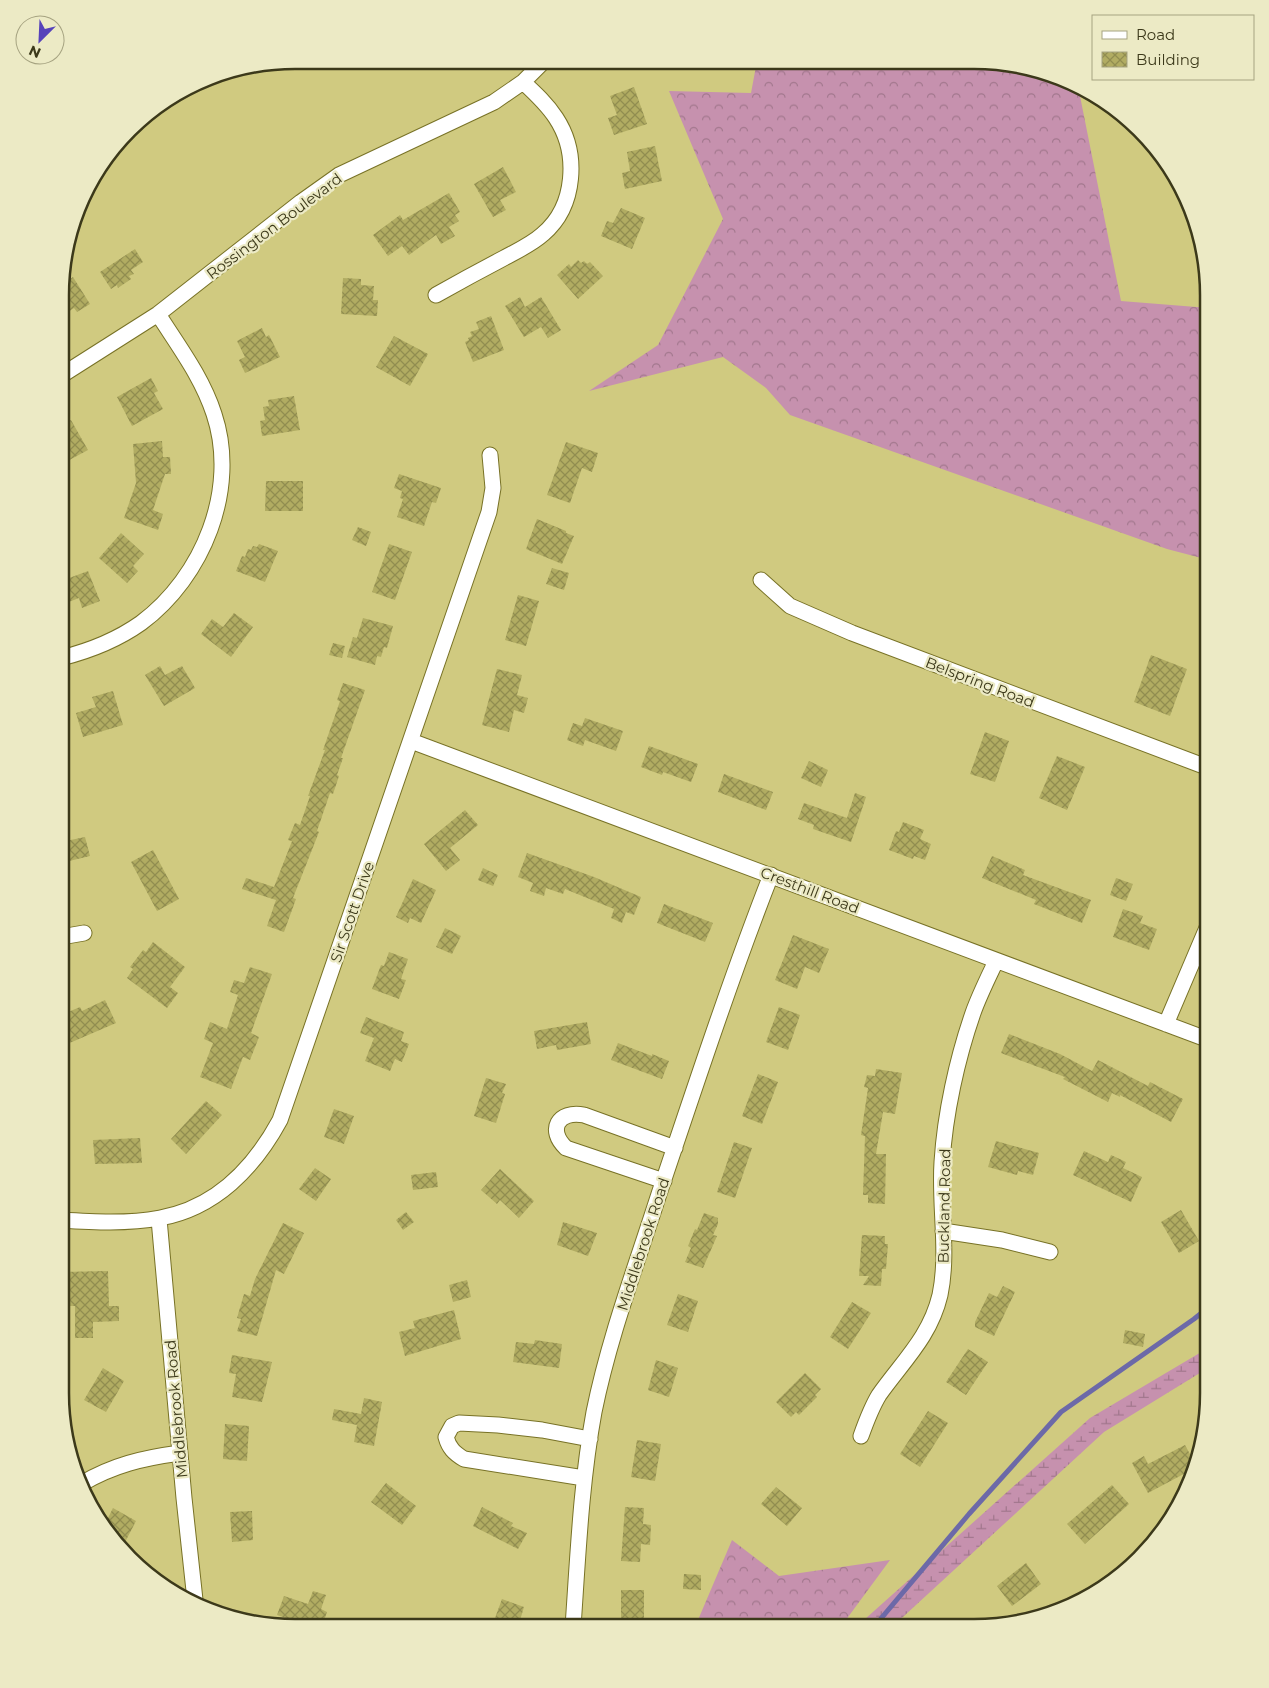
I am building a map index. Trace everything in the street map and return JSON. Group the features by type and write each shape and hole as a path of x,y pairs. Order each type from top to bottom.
{"street":[{"name":"Rossington Boulevard","path":"69,371 158,314 339,175 494,102 523,82 536,69"},
{"path":"436,295 525,247 544,234 558,217 567,197 571,178 568,142 557,119 541,99 523,82"},
{"path":"69,655 110,642 140,623 165,603 186,576 205,544 216,512 222,480 221,447 215,415 199,378 158,314"},
{"name":"Sir Scott Drive","path":"69,1221 141,1221 189,1210 226,1188 252,1163 268,1143 286,1102 490,509 493,488 490,455"},
{"name":"Belspring Road","path":"761,580 790,606 852,633 1200,765"},
{"name":"Cresthill Road","path":"411,741 1200,1037"},
{"name":"Middlebrook Road","path":"574,1619 584,1478 590,1439 610,1346 742,949 771,875"},
{"path":"69,936 84,933"},
{"path":"1166,1024 1200,944"},
{"name":"Buckland Road","path":"861,1436 868,1415 879,1396 920,1341 932,1320 940,1296 943,1270 942,1162 948,1112 959,1062 973,1013 996,961"},
{"path":"664,1182 566,1148 560,1142 556,1132 558,1124 567,1114 576,1113 675,1148"},
{"name":"Middlebrook Road","path":"159,1218 195,1596"},
{"path":"943,1231 1002,1240 1050,1252"},
{"path":"584,1478 464,1459 455,1454 448,1446 446,1437 452,1426 459,1423 542,1430 590,1439"},
{"path":"86,1481 120,1465 144,1458 180,1453"}],"green space":[{"path":"756,69 989,69 1033,76 1080,95 1121,301 1200,307 1200,558 1167,549 790,415 766,388 723,357 589,391 658,345 723,219 669,91 751,93"},
{"path":"1200,1353 1200,1373 1104,1432 901,1619 865,1619 1090,1418"},
{"path":"732,1540 779,1576 890,1560 847,1619 698,1619"}],"building":[{"path":"634,87 647,124 614,135 608,118 617,115 610,96"},
{"path":"655,146 662,181 625,189 622,173 630,171 627,152"},
{"path":"503,167 516,192 500,200 506,210 493,217 474,184"},
{"path":"449,193 460,212 455,215 459,221 449,227 455,236 441,244 436,235 409,255 402,246 388,256 373,235 400,215 403,220"},
{"path":"621,208 645,218 632,249 601,236 607,221 613,223"},
{"path":"135,249 143,262 131,270 134,274 129,276 131,279 118,288 117,285 111,289 100,272"},
{"path":"578,260 581,263 584,261 587,264 590,262 603,276 578,299 557,275 569,264 571,267"},
{"path":"73,277 90,304 77,312 74,308 69,311 69,280"},
{"path":"343,278 361,279 361,285 374,286 373,300 378,300 377,316 341,314"},
{"path":"520,297 525,307 541,297 561,330 548,338 541,327 524,337 505,306"},
{"path":"491,316 504,350 473,362 465,342 472,336 470,332 479,329 476,322"},
{"path":"262,328 266,337 269,335 280,357 245,373 239,360 245,357 237,341"},
{"path":"394,336 428,354 410,386 376,367"},
{"path":"151,378 158,391 154,393 163,409 132,426 117,397"},
{"path":"294,396 300,430 262,436 260,421 265,420 263,407 269,406 268,400"},
{"path":"71,420 88,450 69,460 69,421"},
{"path":"162,441 163,457 170,457 171,474 165,474 153,510 163,514 158,530 124,518 136,483 133,444"},
{"path":"566,442 598,453 592,472 582,468 570,503 547,495"},
{"path":"399,474 441,488 436,503 432,502 424,526 397,517 403,499 400,498 402,491 394,488"},
{"path":"266,481 303,481 303,511 265,511"},
{"path":"537,519 574,536 562,564 526,549"},
{"path":"358,527 371,532 366,546 352,540"},
{"path":"121,533 144,554 133,566 138,571 127,583 99,558"},
{"path":"259,544 278,551 265,582 236,571 242,556 245,557 248,549 251,550 253,546 257,547"},
{"path":"389,544 412,552 395,600 372,592"},
{"path":"552,568 569,573 564,590 546,584"},
{"path":"88,571 100,601 82,608 79,598 69,602 69,578"},
{"path":"518,595 539,601 526,646 505,640"},
{"path":"234,613 253,627 231,657 201,634 212,619 223,627"},
{"path":"363,618 393,626 387,648 384,647 381,657 377,656 375,665 347,657 353,637 357,638"},
{"path":"333,643 345,646 342,658 329,655"},
{"path":"1151,655 1187,669 1170,716 1134,702"},
{"path":"160,666 165,675 182,666 195,688 164,706 145,675"},
{"path":"497,669 522,675 517,695 528,698 524,713 514,710 509,732 482,725"},
{"path":"343,683 365,690 341,758 343,758 333,794 330,793 317,831 319,832 293,898 296,899 284,932 267,926 276,900 242,889 246,878 274,887 292,841 288,840 295,823 300,825 310,796 308,796 340,701 337,700"},
{"path":"113,691 123,725 83,737 76,713 96,707 92,697"},
{"path":"585,718 623,731 616,751 585,740 583,746 567,740 573,723 582,726"},
{"path":"985,732 1009,741 995,782 970,774"},
{"path":"649,746 698,764 691,782 663,772 662,775 641,767"},
{"path":"1057,756 1085,767 1067,810 1039,798"},
{"path":"809,761 828,770 821,787 801,778"},
{"path":"724,774 773,792 766,810 718,792"},
{"path":"855,793 866,797 851,842 813,829 814,825 798,819 804,803 847,818"},
{"path":"465,810 478,825 450,848 460,860 446,871 424,844"},
{"path":"903,822 924,830 920,839 931,844 925,860 914,856 913,859 889,850 896,831 899,832"},
{"path":"85,837 90,856 69,861 69,840"},
{"path":"153,850 179,899 157,911 131,862"},
{"path":"527,853 594,877 641,897 634,915 626,912 622,923 611,918 614,909 565,889 563,894 546,888 544,896 530,891 533,883 518,877"},
{"path":"992,856 1025,870 1023,875 1091,900 1082,923 1034,904 1036,900 982,878"},
{"path":"483,868 498,875 493,886 478,880"},
{"path":"1116,878 1133,884 1126,901 1110,895"},
{"path":"413,879 436,890 421,923 410,918 408,923 396,917"},
{"path":"664,904 713,923 705,942 657,923"},
{"path":"1123,909 1143,916 1140,923 1157,929 1149,950 1113,937"},
{"path":"445,928 461,936 452,954 436,947"},
{"path":"793,935 829,949 819,973 805,967 797,989 775,980"},
{"path":"153,942 185,967 170,987 178,993 167,1008 127,978 133,969 130,967 143,950 146,952"},
{"path":"389,952 408,959 401,979 406,980 399,999 372,989 381,965 384,966"},
{"path":"250,967 272,974 251,1033 259,1037 250,1060 243,1057 231,1089 200,1077 213,1043 204,1039 210,1022 227,1029 238,995 230,992 234,980 244,983"},
{"path":"105,1000 116,1023 69,1043 69,1012 80,1007 82,1011"},
{"path":"779,1007 800,1015 788,1050 766,1042"},
{"path":"366,1017 404,1032 401,1041 409,1044 402,1062 395,1059 390,1071 365,1061 374,1038 360,1033"},
{"path":"587,1022 591,1044 557,1050 556,1045 537,1049 534,1031"},
{"path":"1009,1034 1060,1054 1092,1071 1098,1060 1148,1086 1150,1082 1183,1099 1171,1122 1120,1095 1120,1097 1112,1093 1108,1102 1063,1079 1065,1077 1001,1053"},
{"path":"618,1043 669,1061 662,1079 611,1060"},
{"path":"876,1069 902,1073 895,1114 883,1112 876,1154 886,1154 885,1204 868,1203 868,1195 863,1195 865,1136 861,1135 868,1088 864,1087 867,1075 875,1076"},
{"path":"758,1074 778,1082 762,1124 742,1116"},
{"path":"486,1078 506,1084 502,1093 505,1094 496,1123 474,1116"},
{"path":"206,1101 222,1115 186,1154 171,1139"},
{"path":"334,1109 354,1116 344,1144 324,1137"},
{"path":"140,1138 142,1163 95,1164 93,1140"},
{"path":"996,1141 1039,1153 1033,1175 1018,1171 1017,1175 988,1167"},
{"path":"734,1142 752,1148 735,1198 717,1192"},
{"path":"1084,1151 1108,1162 1111,1155 1126,1162 1123,1168 1142,1177 1131,1202 1073,1175"},
{"path":"315,1168 331,1179 316,1201 299,1189"},
{"path":"500,1169 534,1201 519,1218 500,1200 497,1204 481,1190"},
{"path":"436,1172 438,1187 413,1190 411,1175"},
{"path":"1181,1210 1199,1241 1179,1253 1161,1222"},
{"path":"406,1212 414,1222 403,1230 396,1220"},
{"path":"704,1213 718,1218 718,1224 713,1235 717,1236 703,1268 685,1262 691,1248 688,1246"},
{"path":"563,1222 597,1233 588,1256 557,1245"},
{"path":"283,1223 304,1233 284,1274 276,1270 257,1336 237,1331 241,1319 237,1318 244,1294 250,1296 255,1279"},
{"path":"862,1235 885,1236 885,1244 888,1244 886,1269 882,1269 881,1286 863,1285 869,1276 859,1276"},
{"path":"108,1271 109,1306 119,1306 119,1321 93,1322 93,1338 75,1338 75,1306 69,1306 69,1272"},
{"path":"467,1280 471,1297 453,1302 449,1285"},
{"path":"1003,1286 1015,1292 994,1336 975,1327 975,1322 989,1293 997,1297"},
{"path":"678,1294 698,1301 688,1332 667,1325"},
{"path":"852,1302 871,1313 848,1349 830,1337"},
{"path":"454,1310 461,1339 405,1356 399,1332 415,1328 413,1321"},
{"path":"1125,1330 1145,1334 1143,1347 1123,1343"},
{"path":"535,1340 562,1344 559,1368 513,1362 516,1342 534,1344"},
{"path":"968,1349 988,1362 966,1395 946,1382"},
{"path":"232,1355 272,1362 262,1402 232,1397 236,1374 229,1373"},
{"path":"656,1360 678,1368 669,1397 648,1390"},
{"path":"103,1368 124,1381 106,1412 84,1400"},
{"path":"805,1373 821,1389 815,1395 817,1397 799,1415 796,1412 791,1417 776,1402"},
{"path":"364,1398 382,1402 374,1446 354,1442 357,1425 332,1420 334,1409 361,1414"},
{"path":"928,1411 948,1423 920,1467 900,1454"},
{"path":"225,1424 249,1426 247,1461 223,1459"},
{"path":"637,1440 661,1444 655,1481 631,1477"},
{"path":"1185,1445 1191,1457 1185,1473 1148,1493 1132,1463 1144,1456 1148,1464"},
{"path":"386,1483 416,1506 402,1525 371,1502"},
{"path":"1112,1485 1129,1504 1085,1544 1067,1524"},
{"path":"776,1487 802,1508 787,1526 761,1504"},
{"path":"482,1507 513,1523 511,1526 527,1533 518,1549 473,1526"},
{"path":"625,1507 644,1508 643,1524 651,1525 650,1545 641,1544 640,1562 621,1561"},
{"path":"113,1508 136,1521 125,1542 116,1531 107,1519"},
{"path":"252,1511 253,1540 232,1542 230,1512"},
{"path":"1026,1563 1041,1584 1012,1606 997,1586"},
{"path":"684,1574 701,1575 701,1590 683,1589"},
{"path":"621,1590 644,1590 644,1619 621,1619"},
{"path":"313,1591 326,1595 321,1609 327,1612 324,1619 288,1619 277,1615 284,1596 308,1604"},
{"path":"502,1599 524,1607 520,1619 495,1618"}],"waterway":[{"path":"881,1619 969,1514 1061,1412 1200,1314"}]}
